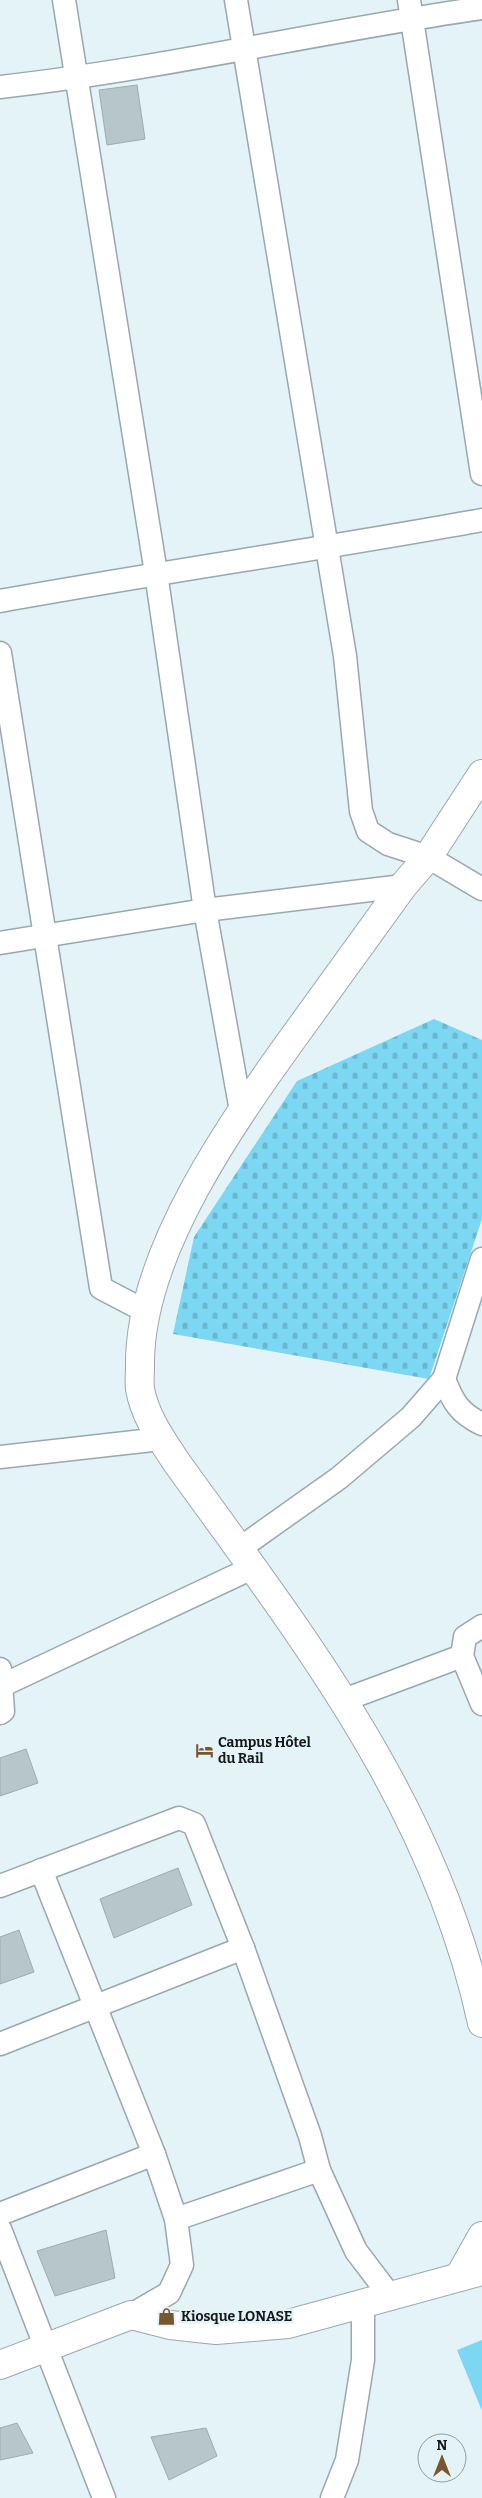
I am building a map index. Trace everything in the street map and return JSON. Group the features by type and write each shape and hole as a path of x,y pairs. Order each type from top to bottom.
{"street":[{"path":"64,0 156,573 205,910 241,1110"},
{"path":"236,0 345,656 361,811 368,831 388,844 428,857 482,889"},
{"path":"0,87 76,79 243,49 410,9 482,8"},
{"path":"410,9 482,474"},
{"path":"0,601 156,573 326,548 482,520"},
{"path":"0,653 101,1288 146,1311"},
{"path":"480,2006 426,1852 388,1774 344,1700 153,1426 140,1389 139,1343 146,1311 163,1254 199,1183 241,1110 403,886 428,857 482,774"},
{"path":"0,943 205,910 403,886"},
{"path":"0,1712 3,1711 1,1678 245,1558 411,1417 444,1380 480,1269"},
{"path":"444,1380 453,1402 468,1417 482,1424"},
{"path":"0,1457 161,1439"},
{"path":"482,1626 465,1637 462,1656 482,1704"},
{"path":"344,1700 462,1656"},
{"path":"0,1886 179,1818 194,1824 243,1948 310,2136 319,2170 356,2251 391,2297"},
{"path":"0,2365 131,2315 169,2293 182,2265 176,2219 154,2154 41,1870"},
{"path":"0,2044 243,1948"},
{"path":"0,2214 154,2154"},
{"path":"176,2219 319,2170"},
{"path":"0,2229 104,2498"},
{"path":"131,2315 170,2325 216,2330 250,2329 288,2324 363,2305 470,2274 482,2236"},
{"path":"332,2498 347,2460 363,2360 363,2305"}],"green space":[{"path":"434,1019 482,1040 482,1219 429,1379 173,1334 194,1237 297,1081"},
{"path":"482,2340 482,2411 457,2350"}],"building":[{"path":"137,85 145,139 107,145 99,90"},
{"path":"26,1749 38,1783 0,1796 0,1758"},
{"path":"178,1868 192,1905 114,1938 100,1899"},
{"path":"19,1930 34,1972 0,1984 0,1937"},
{"path":"106,2230 115,2278 55,2296 37,2251"},
{"path":"17,2423 33,2453 0,2460 0,2428"},
{"path":"206,2428 217,2456 169,2480 151,2437"}],"place":[{"name":"Campus Hôtel du Rail","path":"204,1750"},
{"name":"Kiosque LONASE","path":"167,2316"}]}
